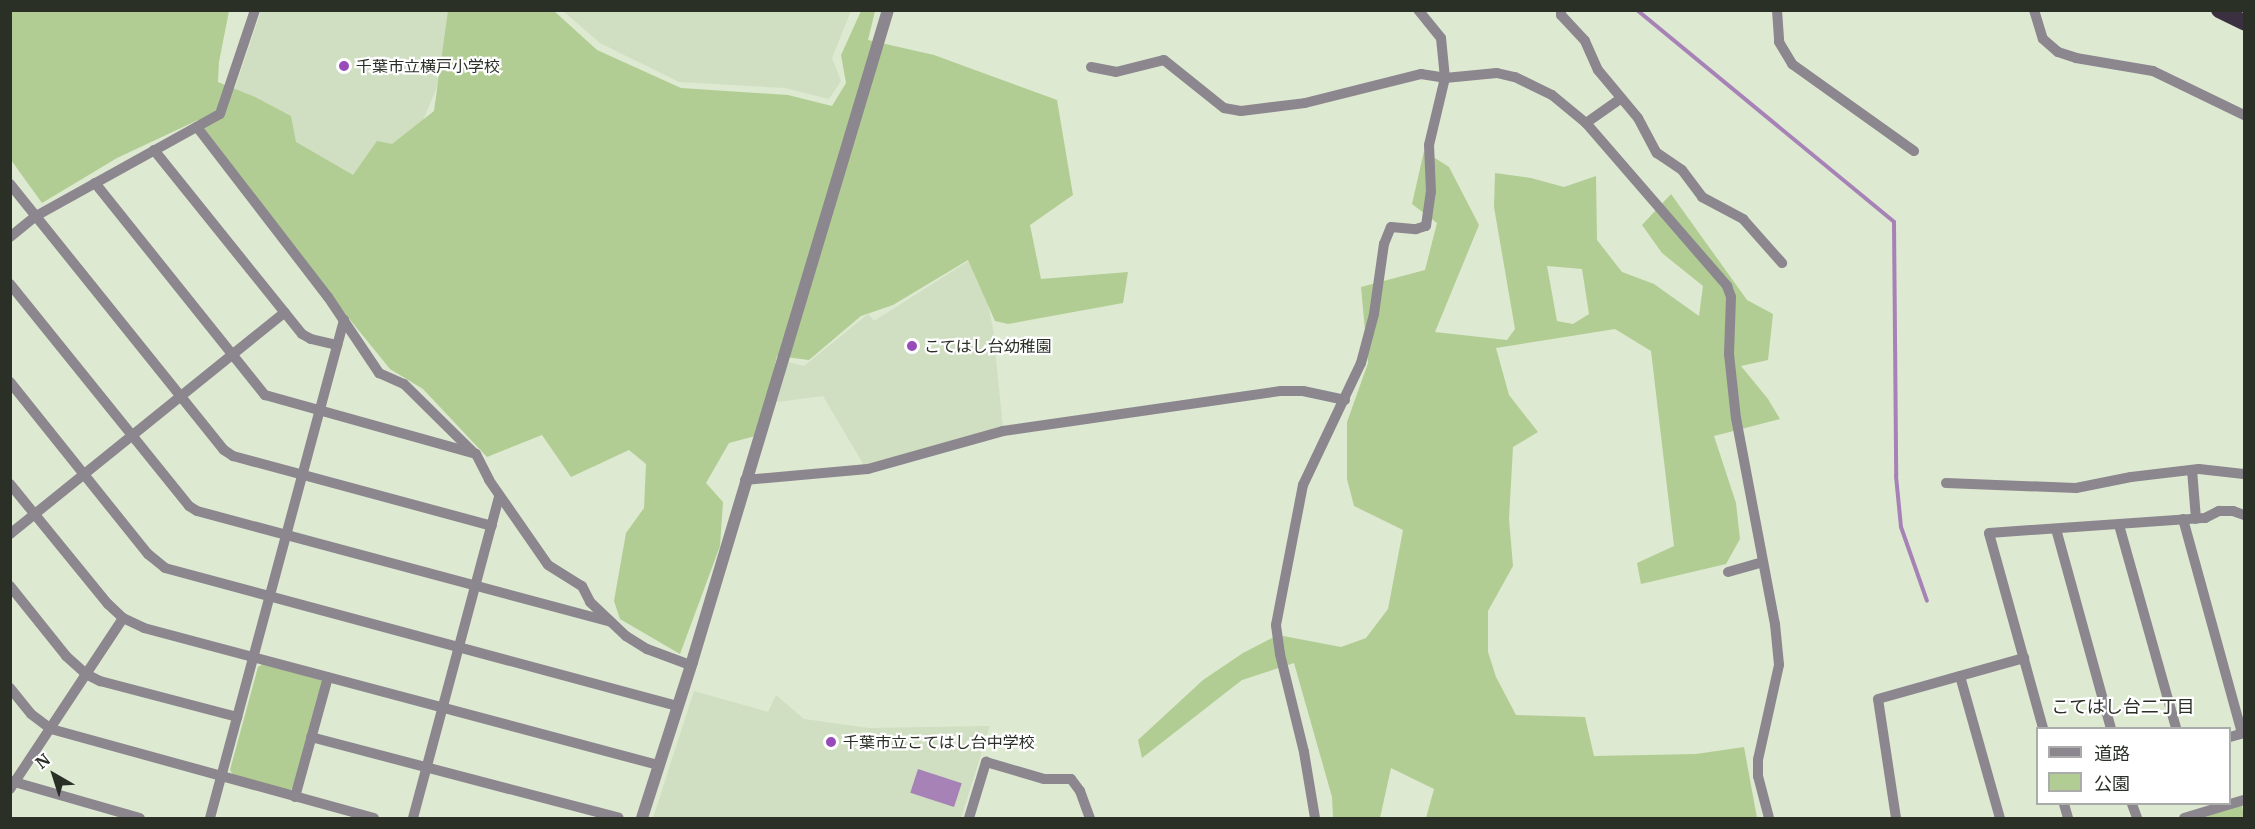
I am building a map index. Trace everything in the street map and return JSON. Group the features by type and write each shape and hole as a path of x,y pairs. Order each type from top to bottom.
{"highway":[{"path":"2219,10 2244,22"}],"street":[{"path":"10,237 36,216 220,114 255,10"},
{"path":"642,819 888,10"},
{"path":"1315,819 1304,752 1280,654 1276,625 1303,485 1346,400 1361,363 1374,314 1378,268 1391,227 1416,229 1426,226 1431,192 1429,145 1445,78 1443,42 1418,10"},
{"path":"1562,10 1561,15 1585,41 1598,70 1638,118 1657,153 1683,170 1702,197 1743,219 1782,263"},
{"path":"1777,10 1779,42 1792,64 1914,151"},
{"path":"2034,10 2043,39 2058,52 2076,58 2152,71 2244,115"},
{"path":"1091,67 1116,72 1164,60 1224,108 1241,111 1305,103 1368,89 1401,77 1421,74 1445,78 1497,73 1515,77 1552,95 1586,123 1727,286 1731,297 1730,354 1736,418 1775,624 1779,665 1758,760 1758,776 1769,819"},
{"path":"1586,123 1620,99"},
{"path":"197,127 344,320 379,373 404,384 476,454 499,496 548,565 582,586 590,602 610,622 646,649 690,665"},
{"path":"154,150 302,334 311,339 337,345"},
{"path":"95,183 265,395 476,454"},
{"path":"10,184 224,450 233,456 492,526"},
{"path":"10,284 189,506 197,511 610,622"},
{"path":"10,534 285,312"},
{"path":"210,819 344,320"},
{"path":"10,382 156,564 677,705"},
{"path":"745,480 868,469 1003,431 1281,391 1303,392 1346,400"},
{"path":"1946,483 2076,488 2131,477 2192,470 2244,474"},
{"path":"2192,470 2196,519"},
{"path":"10,484 108,604 123,618 144,627 658,765"},
{"path":"413,819 499,496"},
{"path":"2042,727 1989,533 2196,519 2219,511 2233,511 2244,515"},
{"path":"2182,519 2243,733"},
{"path":"2119,525 2175,727"},
{"path":"2056,529 2110,727"},
{"path":"1728,572 1763,562"},
{"path":"10,586 66,656 86,674 100,681 237,717"},
{"path":"123,618 51,729 12,784 140,819"},
{"path":"1896,819 1878,699 2024,658"},
{"path":"1960,676 2000,819"},
{"path":"295,797 328,677"},
{"path":"10,688 31,714 51,729 374,819"},
{"path":"311,737 619,819"},
{"path":"969,819 986,762 1044,779 1071,779 1094,818"},
{"path":"2184,819 2228,805"}],"shaded area":[{"name":"千葉市立横戸小学校","path":"261,11 469,11 387,206 224,121"},
{"path":"563,11 851,11 832,58 841,81 829,99 785,88 679,82 600,43"},
{"name":"こてはし台幼稚園","path":"978,255 993,329 1003,428 865,467 823,396 777,402 788,362 804,366 868,314 874,321"},
{"name":"千葉市立こてはし台中学校","path":"694,691 768,712 776,695 804,719 869,728 990,726 961,818 653,818"},
{"path":"918,769 962,783 954,807 910,793"}],"green space":[{"path":"10,11 229,11 219,62 218,82 255,97 291,116 296,142 353,175 377,141 392,144 434,111 448,11 554,11 597,50 681,88 788,95 832,106 846,83 841,55 861,11 875,11 868,40 934,55 1057,100 1073,195 1030,225 1041,279 1128,272 1123,303 1008,324 995,321 968,260 893,305 861,316 809,360 777,356 759,435 729,443 706,483 723,502 720,546 680,654 620,619 614,601 626,533 644,508 646,464 629,450 571,477 542,435 487,457 423,389 390,369 198,120 117,158 42,203 11,160"},
{"path":"1424,151 1449,167 1479,225 1435,332 1507,340 1515,329 1494,207 1495,173 1531,178 1564,187 1596,176 1597,240 1622,272 1654,284 1699,316 1703,286 1662,253 1642,225 1671,194 1747,300 1773,314 1768,360 1741,366 1768,399 1780,419 1714,436 1736,503 1740,539 1726,564 1641,584 1637,563 1674,546 1651,351 1615,329 1496,348 1509,395 1538,432 1513,447 1509,519 1513,566 1488,611 1488,652 1496,677 1516,715 1585,717 1594,756 1696,754 1744,747 1757,818 1426,818 1434,789 1391,768 1380,818 1333,818 1332,797 1294,663 1242,680 1142,758 1138,740 1203,680 1243,653 1278,635 1341,647 1366,638 1388,609 1403,530 1354,506 1347,479 1347,422 1368,363 1361,287 1425,270 1437,223 1412,204","holes":["1547,266 1582,269 1589,314 1573,324 1557,321"]},
{"path":"263,664 321,680 324,685 296,787 288,791 234,777 230,770 258,667"},
{"path":"2242,805 2244,818 2198,818"}],"waterway":[{"path":"1637,10 1894,222 1896,476 1901,527 1927,601"}],"place":[{"name":"千葉市立横戸小学校","path":"344,66"},
{"name":"こてはし台幼稚園","path":"912,346"},
{"name":"千葉市立こてはし台中学校","path":"831,742"}],"district":[{"name":"こてはし台二丁目","path":"2123,707"}]}
